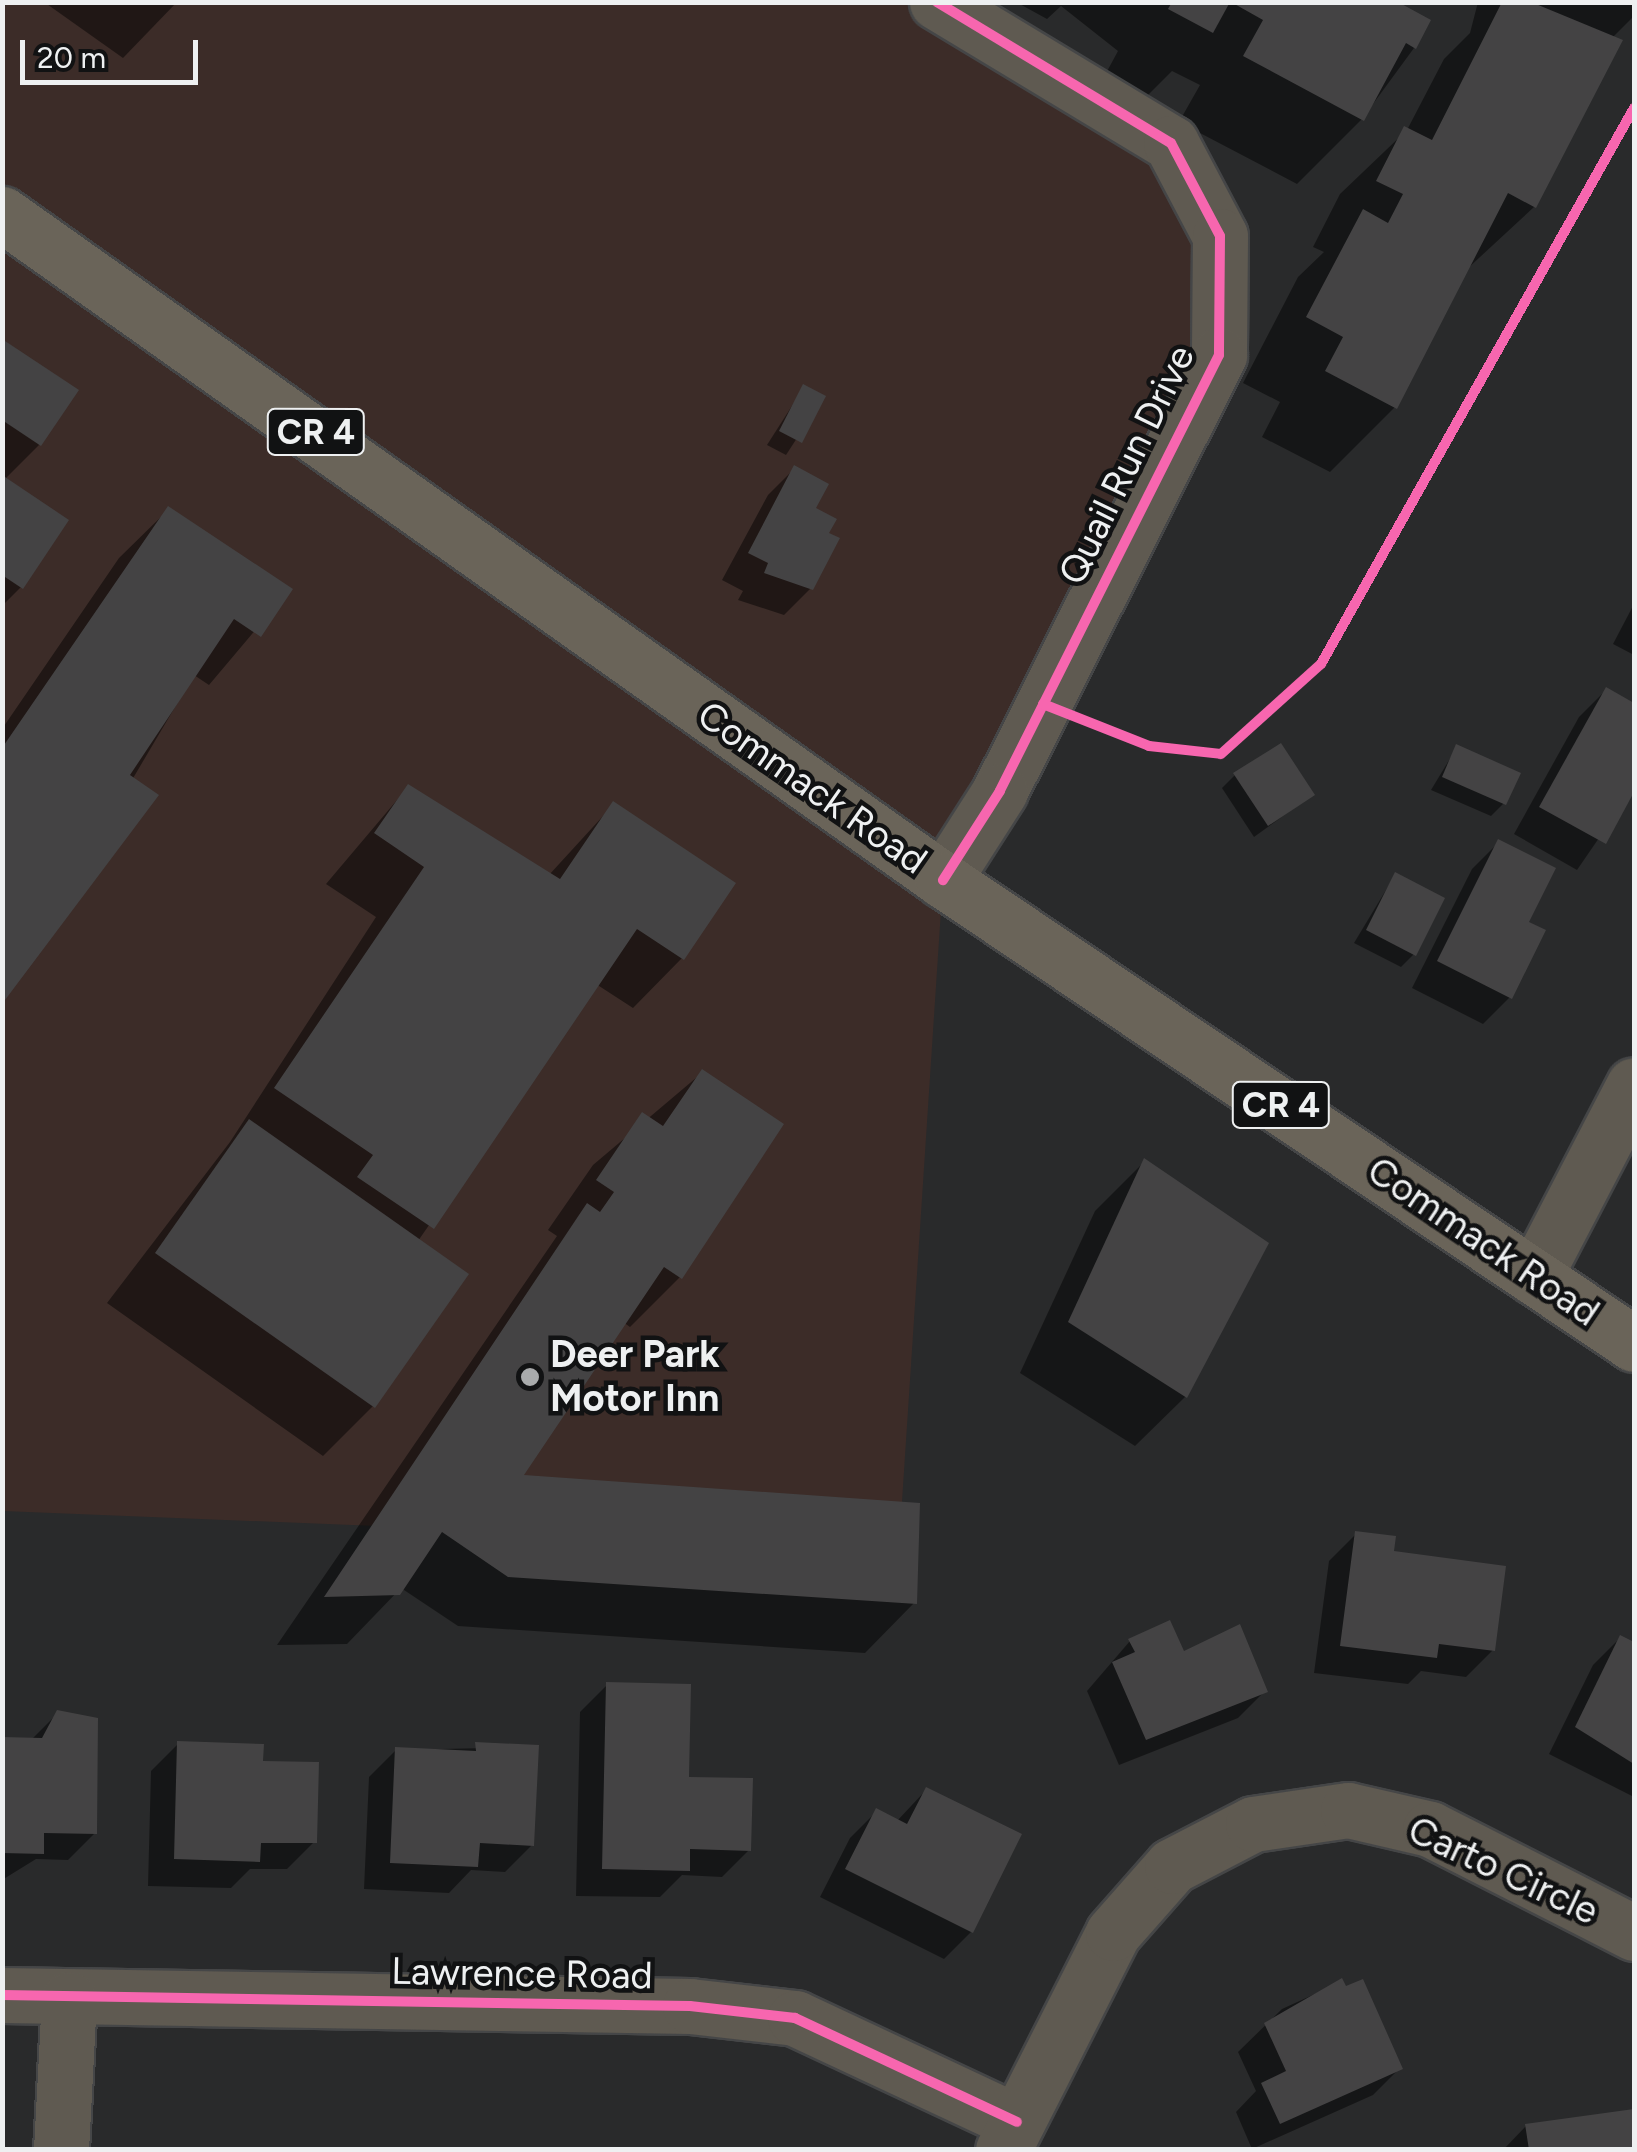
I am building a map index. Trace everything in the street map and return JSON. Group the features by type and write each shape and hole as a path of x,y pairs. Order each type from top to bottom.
{"main road":[{"name":"Commack Road","path":"2,214 943,880 1634,1344"}],"street":[{"name":"Quail Run Drive","path":"938,2 1171,144 1220,236 1219,355 1000,791 943,880"},
{"path":"1534,1277 1634,1085"},
{"name":"Carto Circle","path":"1010,2136 1113,1933 1172,1866 1252,1824 1348,1810 1430,1829 1634,1934"},
{"name":"Lawrence Road","path":"2,1995 690,2006 795,2018 1010,2136"},
{"path":"61,2150 68,1998"}],"shaded area":[{"path":"3,3 937,3 1171,143 1219,355 943,880 899,1547 3,1511"}],"building":[{"path":"1172,2 1230,2 1213,33 1168,9"},
{"path":"1231,2 1398,2 1431,20 1416,49 1406,43 1364,121 1243,56 1263,20"},
{"path":"1502,2 1531,2 1623,40 1536,208 1508,193 1397,409 1325,371 1343,337 1306,317 1363,209 1388,223 1403,194 1376,181 1404,126 1432,140"},
{"path":"2,339 79,390 41,446 2,420"},
{"path":"803,384 826,396 802,443 779,431"},
{"path":"794,465 829,484 816,508 837,519 829,533 840,538 813,590 764,573 768,563 748,553"},
{"path":"2,475 69,520 23,589 2,575"},
{"path":"168,506 293,589 261,637 234,619 130,775 159,795 2,1004 2,748"},
{"path":"1606,687 1634,703 1634,792 1606,844 1539,807"},
{"path":"1281,743 1315,795 1268,826 1233,773"},
{"path":"1456,744 1521,773 1506,805 1442,777"},
{"path":"408,784 560,879 613,801 736,883 684,960 637,929 434,1229 357,1177 373,1155 274,1088 424,867 374,833"},
{"path":"1498,839 1556,868 1529,922 1546,930 1512,999 1437,961"},
{"path":"1395,872 1445,898 1416,956 1366,930"},
{"name":"Deer Park Motor Inn","path":"702,1069 784,1124 682,1279 664,1267 524,1475 920,1503 917,1604 508,1577 442,1532 400,1595 324,1597 587,1203 600,1212 614,1192 596,1180 642,1112 663,1126"},
{"path":"249,1119 469,1274 375,1408 155,1253"},
{"path":"1144,1158 1269,1243 1187,1398 1068,1322"},
{"path":"1355,1531 1396,1536 1394,1551 1506,1566 1495,1651 1439,1644 1437,1658 1340,1646"},
{"path":"1170,1620 1184,1651 1240,1624 1268,1692 1146,1740 1112,1662 1135,1652 1128,1639"},
{"path":"1620,1635 1634,1642 1634,1764 1575,1727"},
{"path":"606,1682 691,1684 689,1777 753,1778 751,1851 690,1849 690,1871 602,1869"},
{"path":"57,1710 98,1718 97,1834 44,1833 44,1854 2,1853 2,1737 42,1738"},
{"path":"177,1741 264,1744 263,1761 319,1762 317,1843 261,1843 260,1862 174,1859"},
{"path":"475,1742 539,1745 534,1846 480,1843 478,1867 390,1863 395,1747 476,1751"},
{"path":"926,1787 1022,1834 973,1933 845,1869 876,1808 907,1824"},
{"path":"1342,1978 1346,1986 1363,1979 1403,2069 1280,2124 1261,2083 1286,2071 1264,2023"},
{"path":"1634,2109 1634,2150 1529,2150 1525,2124"}],"cycle path":[{"path":"937,2 1171,143 1220,236 1219,355 1000,791 943,880"},
{"path":"1043,704 1149,746 1221,754 1321,664 1634,108"},
{"path":"2,1995 690,2006 795,2018 1017,2122"}],"place":[{"name":"Deer Park Motor Inn","path":"530,1377"}]}
